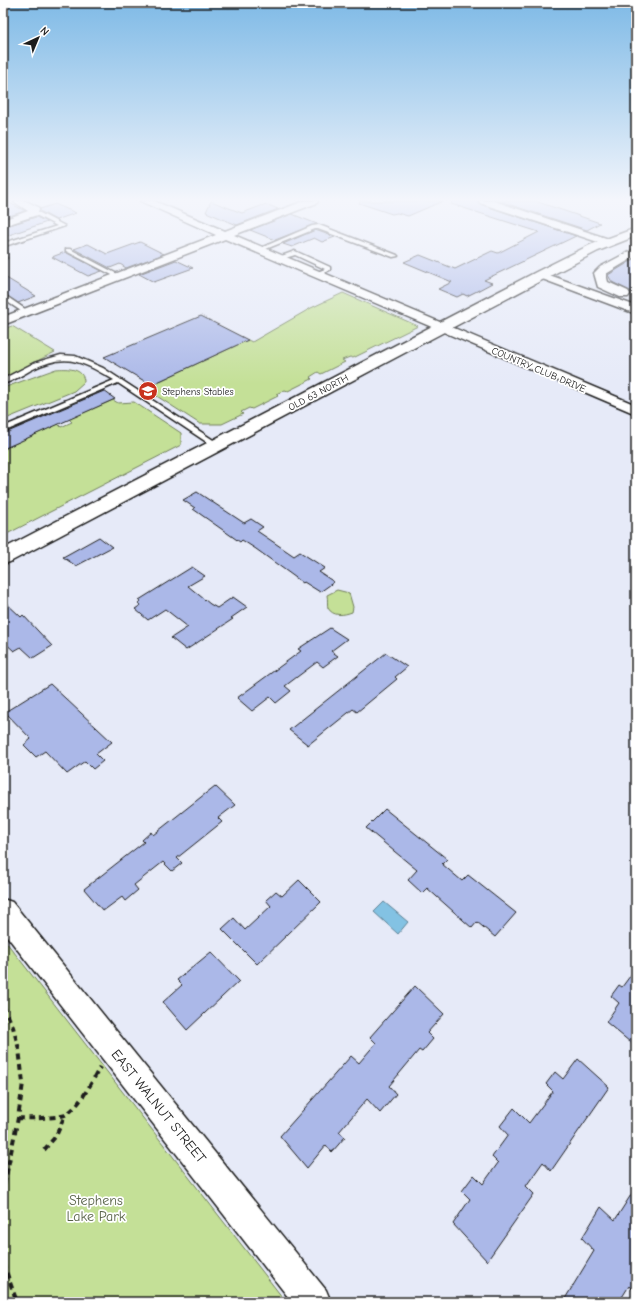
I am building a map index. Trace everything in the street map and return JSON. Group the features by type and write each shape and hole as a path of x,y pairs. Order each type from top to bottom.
{"main road":[{"name":"OLD 63 NORTH","path":"3,557 567,262"}],"street":[{"path":"3,321 154,262"},
{"name":"COUNTRY CLUB DRIVE","path":"288,262 636,410"},
{"path":"617,262 600,273 602,284 636,299"},
{"path":"540,275 636,310"},
{"name":"EAST WALNUT STREET","path":"3,911 314,1302"}],"lane":[{"path":"91,262 118,276"},
{"path":"3,296 26,312"},
{"path":"3,382 54,357 70,356 91,362 217,445"},
{"path":"3,430 119,380"}],"path":[{"path":"3,1005 13,1027 19,1049 23,1083 18,1118 3,1191"},
{"path":"44,1150 56,1136 65,1115 85,1095 96,1072 113,1049"},
{"path":"18,1118 28,1119 65,1115"},
{"path":"3,1264 17,1302"}],"green space":[{"path":"343,293 418,326 353,358 350,357 342,360 345,362 321,374 318,372 310,377 312,379 288,391 285,390 276,394 278,396 252,409 249,408 241,412 243,414 222,424 200,424 152,393 155,387 151,385 248,340 252,342 311,308"},
{"path":"12,326 55,352 3,378 3,329"},
{"path":"56,369 70,369 78,371 83,377 84,382 74,391 3,420 3,388"},
{"path":"113,400 118,403 134,402 181,433 181,445 3,536 3,452 8,447 58,424 61,427 72,422 69,419"},
{"path":"337,590 349,593 353,607 352,612 346,614 336,614 330,611 328,608 327,595"},
{"name":"Stephens Lake Park","path":"3,938 286,1302 3,1302"}],"water":[{"path":"384,902 408,922 398,934 374,912"}],"building":[{"path":"61,262 84,262 102,271 88,276"},
{"path":"98,262 143,262 126,268 120,264 110,268"},
{"path":"171,262 180,262 193,268 154,282 139,274"},
{"path":"404,262 437,262 455,269 470,262 522,262 484,280 492,283 467,296 463,294 457,297 438,289 452,282"},
{"path":"630,262 636,262 636,294 612,282 608,275"},
{"path":"3,276 36,296 18,303 3,293"},
{"path":"201,316 248,340 151,385 104,357"},
{"path":"104,391 115,399 3,449 3,434"},
{"path":"197,492 244,523 251,519 263,527 257,531 294,556 300,552 325,568 319,572 334,582 320,592 304,582 303,583 242,540 240,542 193,509 195,508 183,500"},
{"path":"99,537 112,547 76,566 63,557"},
{"path":"192,567 205,576 188,586 210,604 217,608 233,597 247,607 231,618 233,619 186,650 171,638 188,627 165,609 148,620 135,609 141,605 138,603 141,601 139,600"},
{"path":"3,600 21,617 23,615 52,646 33,658 21,647 14,651 3,641"},
{"path":"330,628 347,639 331,651 338,656 323,667 317,662 285,686 291,691 276,703 270,697 252,711 237,698 301,651 298,649"},
{"path":"386,653 407,667 395,677 397,679 357,712 353,709 308,745 289,730"},
{"path":"50,684 112,742 96,754 103,761 93,769 85,761 67,774 45,751 36,757 24,745 31,739 5,712"},
{"path":"215,786 235,805 218,818 222,822 177,858 182,863 172,871 163,862 134,885 138,890 125,901 122,897 103,911 84,889 144,842 142,840 151,832 153,835"},
{"path":"385,809 447,859 442,864 462,881 468,875 516,913 495,937 477,922 472,928 427,888 422,893 408,880 417,870 366,828"},
{"path":"299,880 321,902 257,964 222,929 234,918 245,930 271,906 266,900 276,891 282,896"},
{"path":"211,952 239,981 187,1030 163,1002 182,985 177,980"},
{"path":"636,968 636,1047 606,1022 619,1003 611,996 619,985 622,987"},
{"path":"415,986 444,1014 427,1033 433,1039 422,1052 419,1050 389,1086 396,1094 380,1113 367,1099 339,1132 345,1137 332,1152 326,1145 307,1168 280,1136 351,1056 359,1063 376,1043 370,1037"},
{"path":"578,1059 609,1087 551,1171 543,1162 526,1186 534,1194 487,1261 453,1224 470,1199 462,1191 474,1175 483,1184 498,1163 492,1157 508,1135 500,1126 514,1108 529,1123 553,1091 546,1084 555,1072 563,1079"},
{"path":"636,1187 636,1293 629,1286 619,1302 563,1302 594,1251 582,1238 601,1207 615,1220"}],"place":[{"name":"Stephens Stables","path":"148,391"}]}
